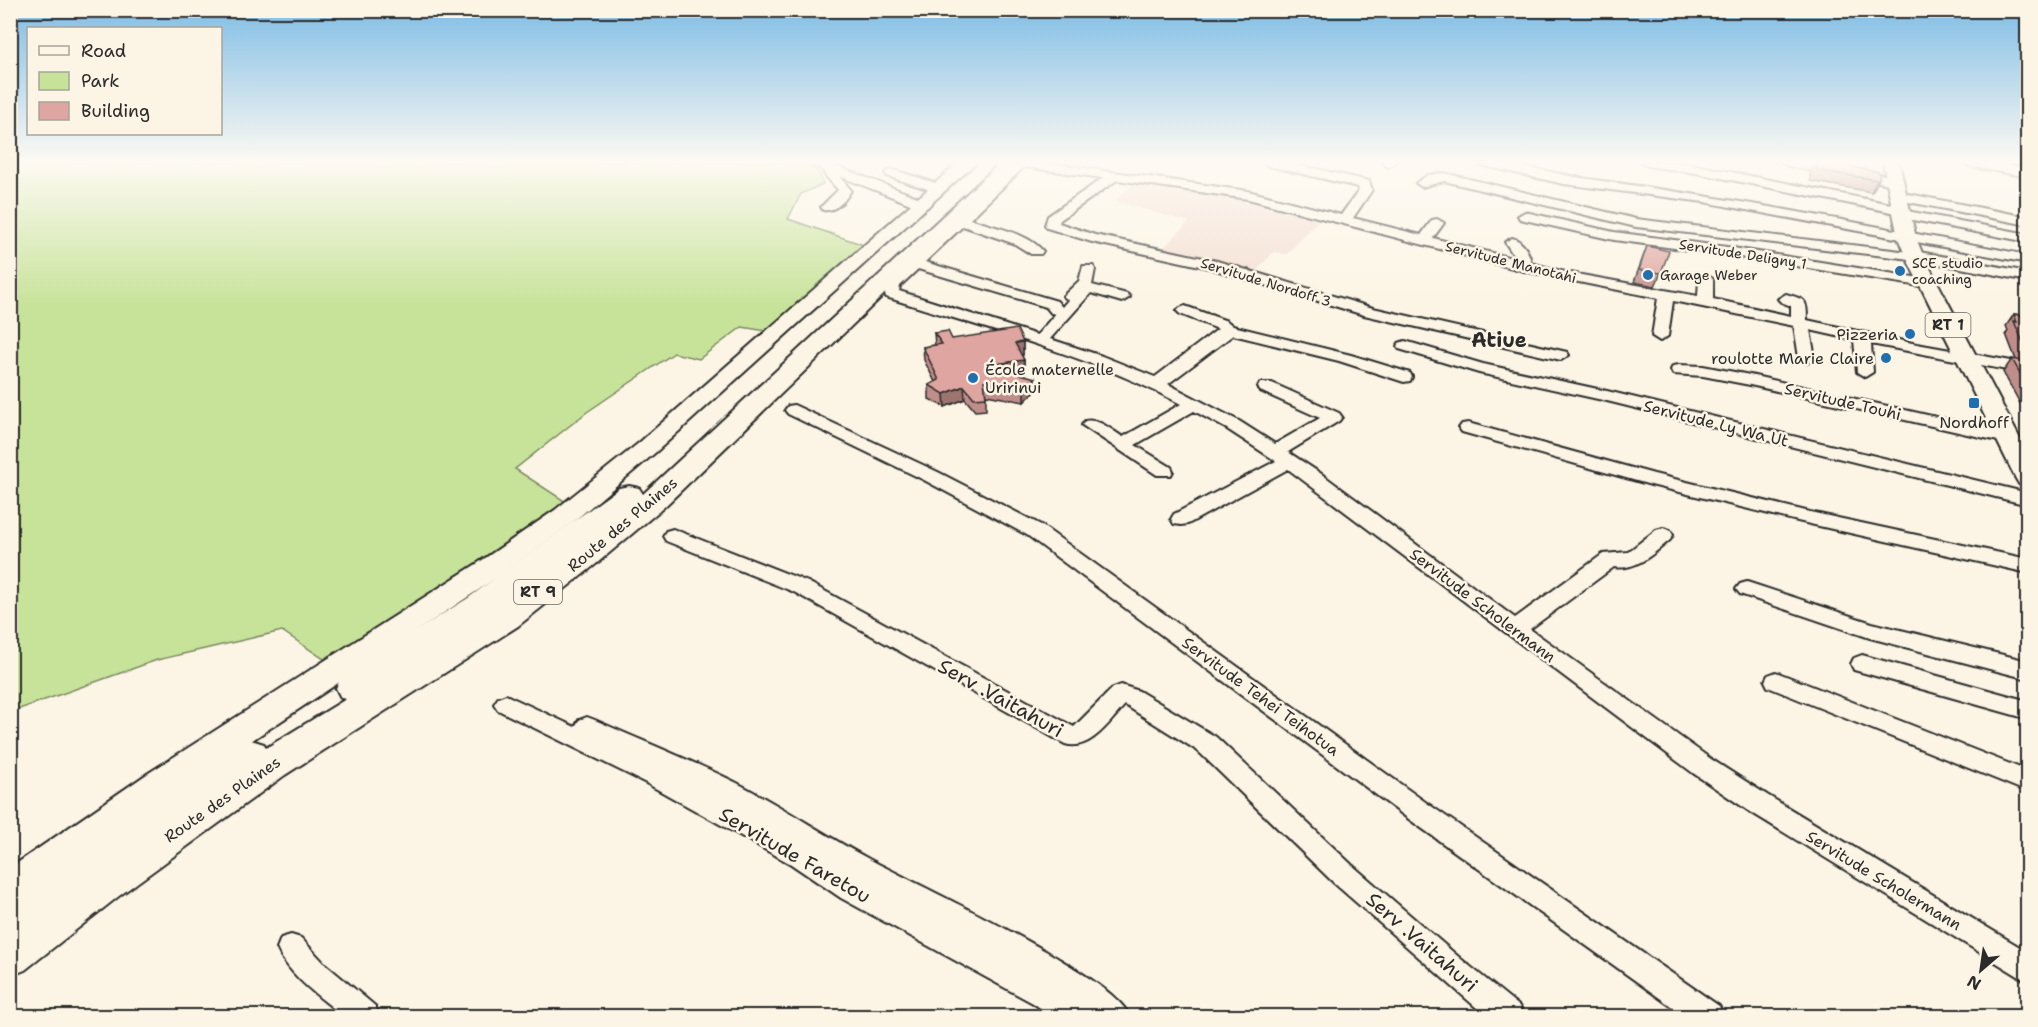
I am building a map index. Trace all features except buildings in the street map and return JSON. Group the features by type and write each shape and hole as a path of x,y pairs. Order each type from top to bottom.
{"highway":[{"name":"Route des Plaines","path":"10,924 161,813 480,606 636,490 939,210"},
{"name":"Route des Plaines","path":"10,955 104,883 272,764 506,617 585,556 654,500 943,210"}],"main road":[{"path":"10,888 156,786 488,570 564,516 648,447 910,210"},
{"name":"RT 1","path":"1902,210 1912,251 1926,283 2026,473"}],"street":[{"path":"915,264 961,221 967,210"},
{"name":"Servitude Nordoff 3","path":"1065,210 1053,219 1052,225 1092,238 1212,264 1369,312 1562,355"},
{"name":"Servitude Manotahi","path":"1305,210 1524,267 1800,323 1838,324 1862,336 2028,369"},
{"path":"1344,220 1351,210"},
{"path":"1581,210 1636,223 1912,251 2028,260"},
{"path":"1748,210 2028,277"},
{"path":"1943,210 2028,238"},
{"path":"1952,210 2028,231"},
{"path":"1973,210 2028,221"},
{"name":"Servitude Deligny 1","path":"1525,216 1614,236 1727,250 1926,283"},
{"path":"961,221 1020,241 1036,251"},
{"path":"1423,241 1437,223"},
{"path":"1512,242 1523,256 1524,267"},
{"path":"1912,251 2028,272"},
{"path":"915,264 1052,304 1056,310"},
{"name":"Servitude Scholermann","path":"915,264 894,284 890,292 911,301 1096,358 1157,384 1283,456 1672,744 1758,803 2028,968"},
{"path":"1088,269 1086,282 1034,333 1038,339 1087,289 1097,289 1122,297"},
{"path":"1709,303 1710,283"},
{"path":"1660,336 1666,295"},
{"path":"1786,299 1799,303 1800,323 1808,358"},
{"path":"1183,313 1226,332 1345,358 1404,377"},
{"path":"1157,384 1226,332"},
{"path":"1862,336 1865,372"},
{"name":"Servitude Ly Wa Ut","path":"1405,346 1479,368 1607,396 2028,499"},
{"name":"Servitude Touhi","path":"1679,370 1703,371 1750,380 2007,438"},
{"path":"1180,519 1283,456 1333,417 1266,387"},
{"path":"1122,445 1194,404"},
{"name":"Servitude Tehei Teihotua","path":"794,410 931,476 1034,531 1415,809 1709,1017"},
{"path":"1091,426 1164,471"},
{"path":"1468,428 1651,479 1810,518 2028,566"},
{"path":"1515,629 1610,559 1620,561 1635,557 1663,535"},
{"name":"Serv .Vaitahuri","path":"673,536 801,587 1073,737 1084,733 1121,694 1131,697 1207,744 1343,874 1509,1017"},
{"path":"1747,589 1870,630 2028,670"},
{"path":"1862,664 2028,710"},
{"path":"1776,681 2028,782"},
{"name":"Servitude Faretou","path":"506,704 665,781 800,856 852,889 1043,993 1077,1017"},
{"name":"Servitude Faretou","path":"587,727 728,791 859,867 1021,952 1074,986 1114,1017"},
{"path":"291,948 315,974 365,1017"}],"shaded area":[{"path":"1146,210 1280,210 1319,220 1287,254 1274,252 1254,273 1161,250 1189,222"}],"green space":[{"path":"10,210 793,210 788,219 864,245 766,331 742,327 699,359 674,353 587,412 515,469 566,502 383,626 324,659 282,631 157,660 11,712"}],"place":[{"name":"SCE studio coaching","path":"1900,271"},
{"name":"Garage Weber","path":"1648,275"},
{"name":"Pizzeria","path":"1910,334"},
{"name":"roulotte Marie Claire","path":"1886,358"},
{"name":"École maternelle Uririnui","path":"973,378"},
{"name":"Nordhoff","path":"1974,403"}],"district":[{"name":"Atiue","path":"1499,340"}]}
